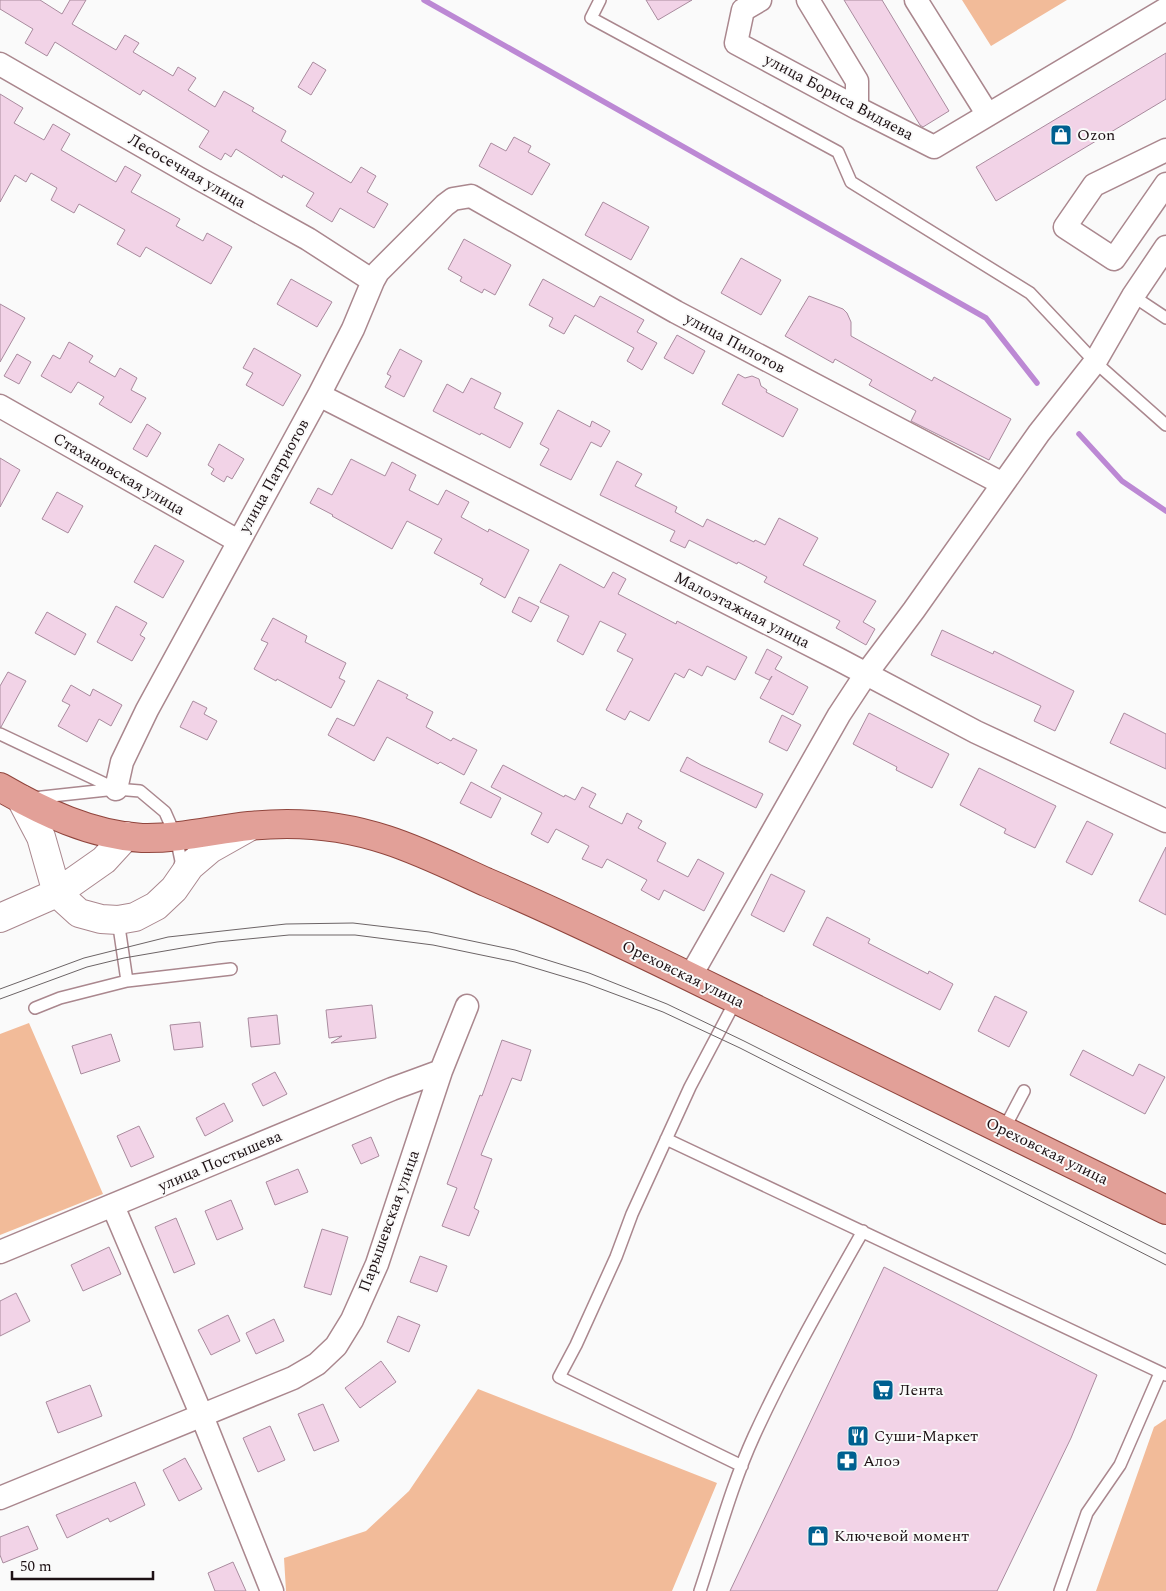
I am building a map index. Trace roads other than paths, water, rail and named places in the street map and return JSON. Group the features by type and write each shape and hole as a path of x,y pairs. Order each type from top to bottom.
{"main road":[{"name":"Ореховская улица","path":"10,793 62,819 105,833 141,838 176,837 250,826 293,823 338,827 386,840 528,900 690,977 1166,1210"},
{"path":"10,793 41,837 57,893 79,913 101,919 118,920 135,917 156,906 174,889 190,866 210,849 250,826"},
{"path":"0,918 57,893 104,860 126,836"}],"street":[{"name":"улица Бориса Видяева","path":"760,0 743,10 736,43 934,147 1166,9"},
{"path":"808,0 857,81 857,108"},
{"path":"916,0 988,115"},
{"name":"Лесосечная улица","path":"0,64 308,239 373,281"},
{"path":"1166,150 1094,185 1065,226 1114,259 1166,184"},
{"name":"улица Патриотов","path":"116,789 122,762 147,710 319,395 353,329 378,272 445,205 453,199 470,196"},
{"name":"улица Пилотов","path":"470,196 676,312 1003,484"},
{"path":"690,977 839,715 866,674 914,610 1039,433 1095,362 1133,296 1166,246"},
{"name":"Малоэтажная улица","path":"319,395 976,732 1166,820"},
{"name":"Стахановская улица","path":"0,406 238,541"},
{"name":"Парышевская улица","path":"0,1498 293,1378 316,1364 336,1346 352,1320 377,1264 441,1071 467,1006"},
{"name":"улица Постышева","path":"0,1252 392,1089 441,1071"},
{"path":"112,1206 202,1416 272,1591"}],"lane":[{"path":"600,0 591,18 838,152 851,182 1030,293 1095,362 1166,425"},
{"path":"1133,296 1166,318"},
{"path":"0,734 116,789"},
{"path":"10,793 116,789 140,791 165,812 176,837 181,861 174,889"},
{"path":"118,920 127,981"},
{"path":"35,1008 60,998 127,981 231,969"},
{"path":"736,1000 690,1087 632,1214 616,1257 576,1345 559,1377 742,1466"},
{"path":"1004,1130 1024,1091"},
{"path":"666,1139 1163,1374 1120,1465 1088,1514 1060,1591"},
{"path":"700,1591 754,1436 798,1348 863,1231"}],"waterway":[{"path":"424,0 986,318 1037,383"},
{"path":"1079,434 1122,481 1166,511"}],"tram line":[{"path":"0,989 84,958 168,937 286,924 353,923 429,932 515,950 589,973 667,1004 1166,1254"},
{"path":"0,999 87,967 124,958 217,942 289,935 355,935 433,945 515,962 585,983 663,1012 740,1048 1166,1265"}],"place":[{"name":"Ozon","path":"1061,135"},
{"name":"Лента","path":"883,1390"},
{"name":"Суши-Маркет","path":"858,1436"},
{"name":"Алоэ","path":"847,1461"},
{"name":"Ключевой момент","path":"818,1536"}]}
